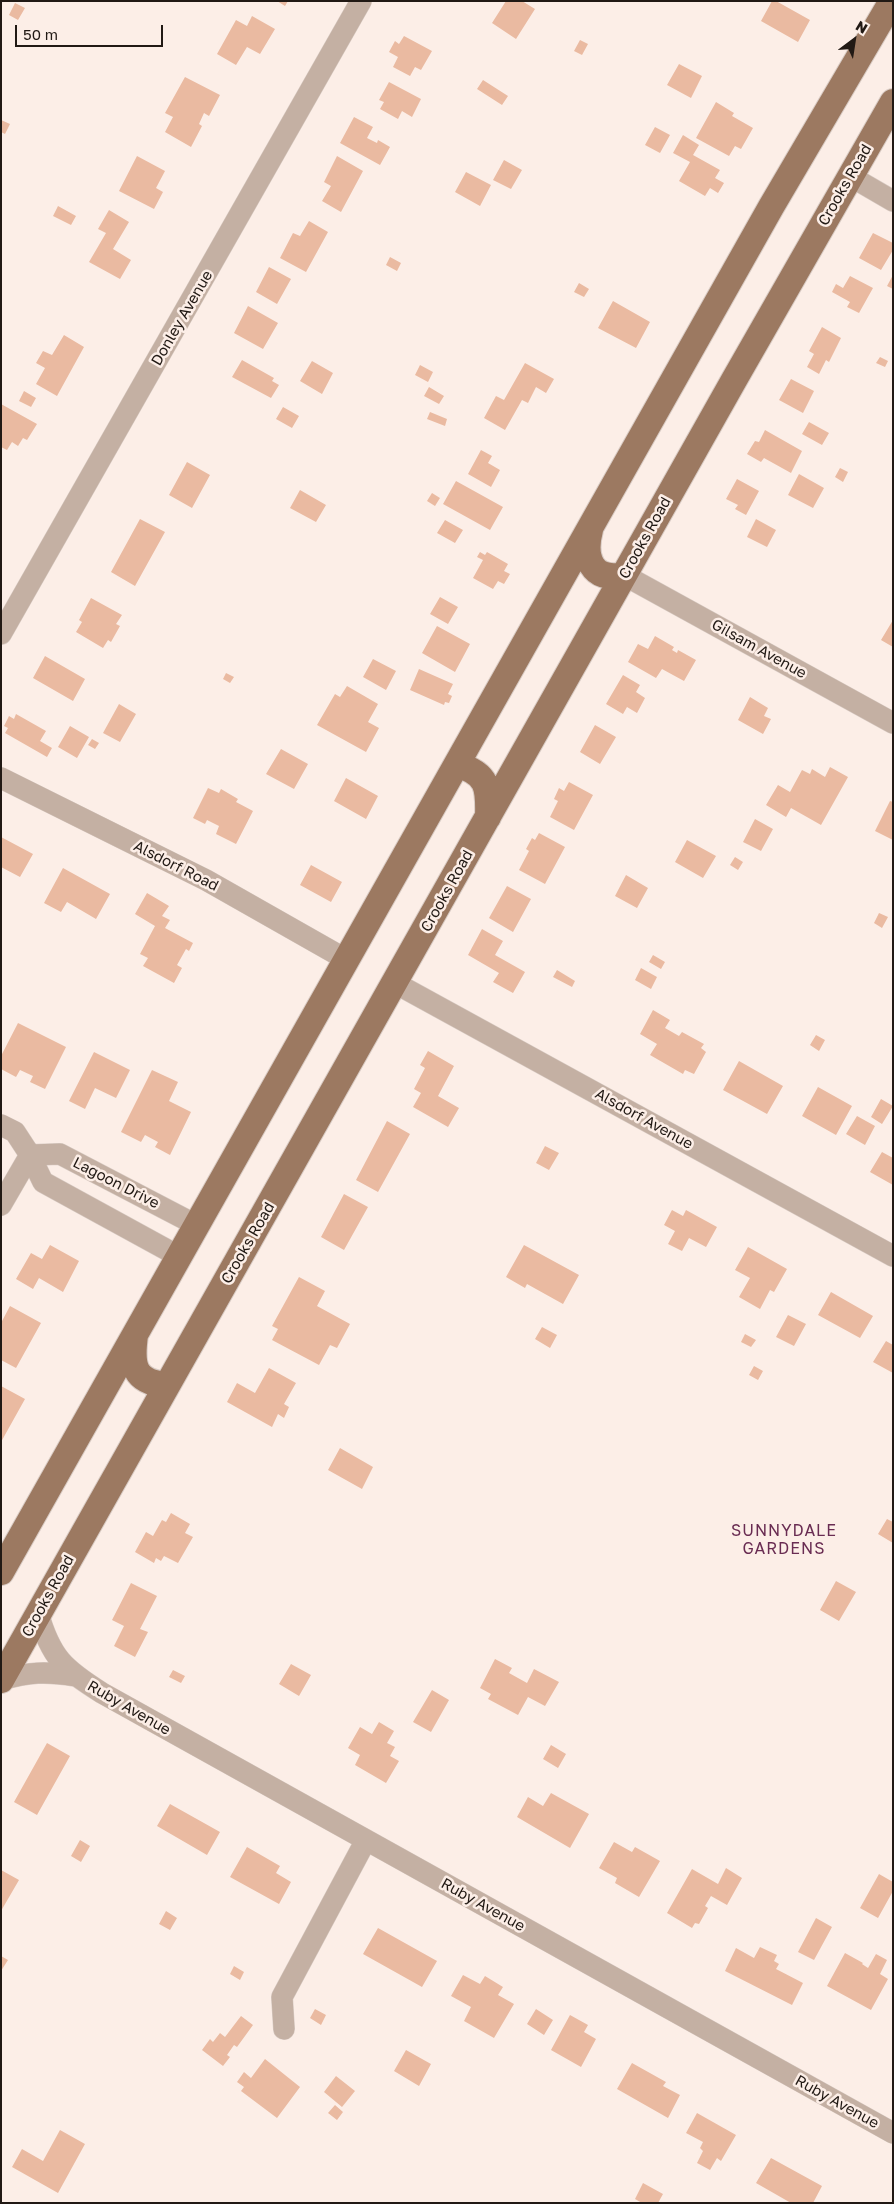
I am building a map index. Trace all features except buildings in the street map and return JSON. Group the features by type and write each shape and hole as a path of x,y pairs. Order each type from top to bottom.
{"main road":[{"path":"1,1572 198,1226 771,207 892,1"},
{"name":"Crooks Road","path":"1,1680 893,102"},
{"path":"590,529 586,544 590,563 596,571 605,576 615,577 624,575"},
{"path":"457,765 476,772 484,780 489,793 488,817"},
{"path":"136,1332 132,1358 136,1370 144,1379 154,1384 167,1385"},
{"path":"1,1649 3,1660 1,1680"}],"street":[{"name":"Donley Avenue","path":"1,634 361,1"},
{"path":"850,176 893,201"},
{"name":"Gilsam Avenue","path":"624,575 893,723"},
{"name":"Alsdorf Road","path":"1,778 206,880 347,960"},
{"name":"Alsdorf Avenue","path":"395,984 893,1256"},
{"path":"1,1125 15,1132 30,1155 43,1182 180,1257"},
{"name":"Lagoon Drive","path":"30,1155 60,1154 198,1226"},
{"path":"1,1205 30,1155"},
{"name":"Ruby Avenue","path":"38,1613 50,1648 58,1659 75,1676 102,1693 893,2133"},
{"name":"Ruby Avenue","path":"1,1680 37,1672 75,1676"},
{"path":"284,2029 282,1997 366,1840"}],"district":[{"name":"SUNNYDALE GARDENS","path":"784,1540"}]}
